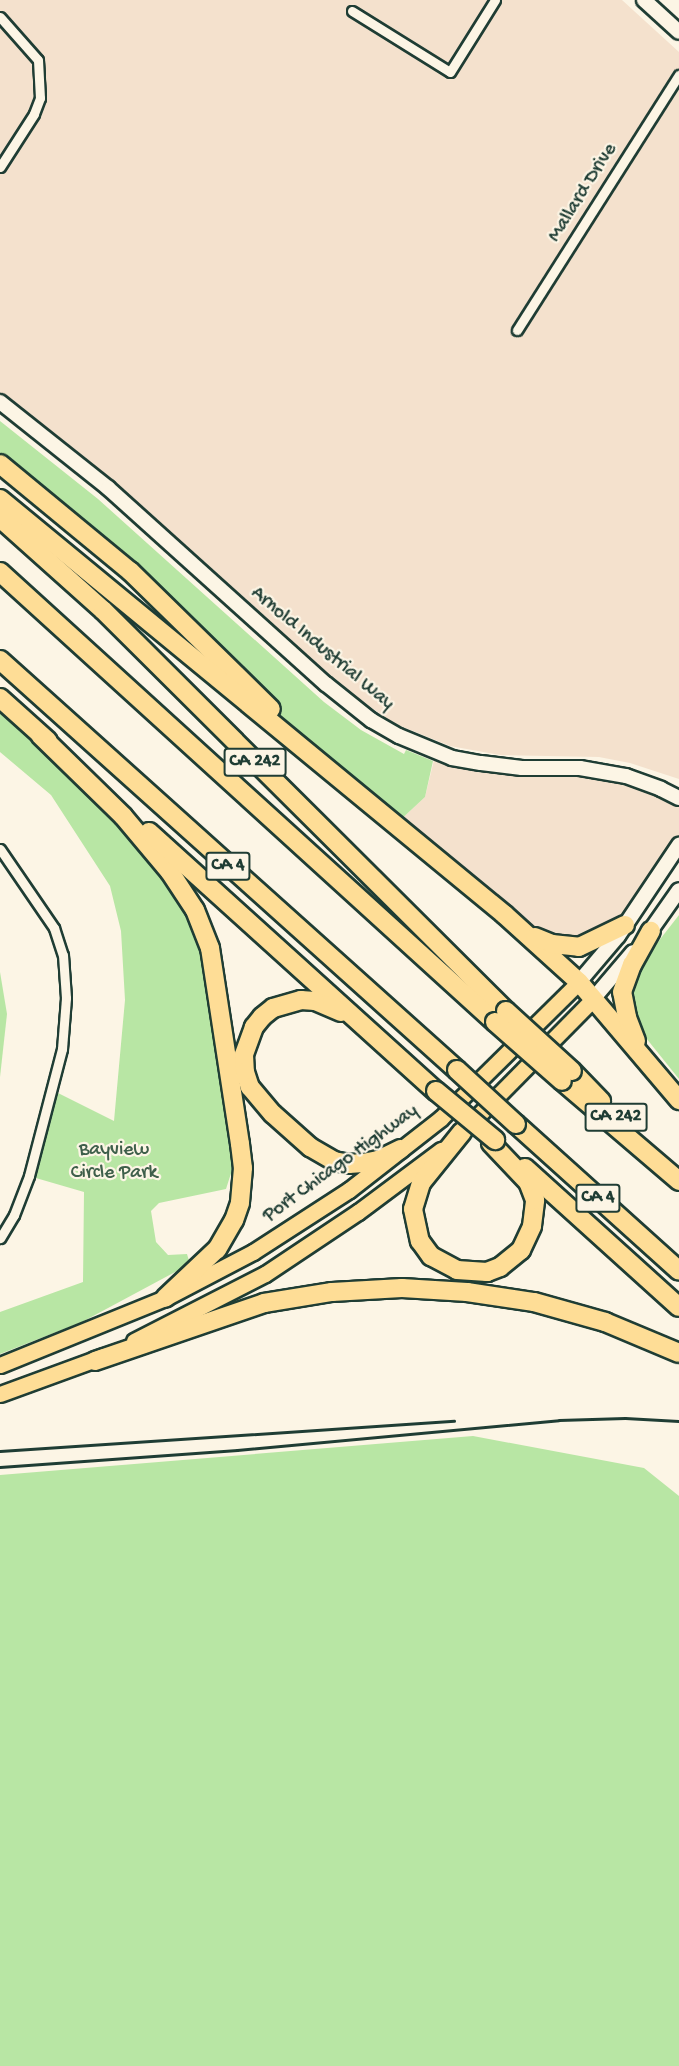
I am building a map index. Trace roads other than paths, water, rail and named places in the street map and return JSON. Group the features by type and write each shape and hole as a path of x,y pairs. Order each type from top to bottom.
{"highway":[{"path":"0,464 130,571 224,665 380,810"},
{"path":"0,499 505,915 579,982 679,1100"},
{"name":"CA 242","path":"0,518 103,610 500,1016 679,1181"},
{"path":"0,572 500,1016"},
{"name":"CA 4","path":"0,660 679,1271"},
{"path":"0,698 436,1091 467,1127 493,1142 679,1307"},
{"path":"40,735 123,816 170,872 195,910 210,948 243,1168 240,1203 234,1220 217,1249 165,1298"},
{"path":"505,915 538,939 552,944 579,947 625,925"},
{"path":"641,1054 627,1017 622,992 632,965 651,932"},
{"path":"376,1037 329,1006 315,1001 286,1003 273,1008 254,1027 244,1055 245,1072 250,1087 260,1101 321,1155 349,1164 378,1160 401,1149"},
{"path":"467,1127 420,1183 413,1209 420,1241 431,1256 457,1270 487,1272 500,1267 521,1250 532,1226 535,1200 528,1182 493,1142"},
{"path":"95,1360 264,1303 332,1292 402,1288 467,1292 546,1305 606,1322 679,1353"}],"main road":[{"name":"Port Chicago Highway","path":"0,1365 165,1298 254,1252 349,1190 441,1118 579,982"},
{"path":"0,1394 95,1360 265,1274 420,1167 467,1127 594,998"}],"street":[{"path":"352,11 450,72 495,0"},
{"path":"644,0 679,32"},
{"path":"0,17 38,60 40,98 34,114 0,167"},
{"name":"Mallard Drive","path":"517,330 679,75"},
{"name":"Arnold Industrial Way","path":"0,402 108,488 326,684 371,720 399,736 452,758 512,767 580,768 626,776 679,798"},
{"name":"Port Chicago Highway","path":"579,982 625,925 679,845"},
{"path":"0,849 54,928 63,955 66,998 62,1049 32,1165 14,1215 0,1238"},
{"path":"594,998 651,932 679,890"}],"railway":[{"path":"0,1467 237,1450 559,1420 625,1418 679,1421"},
{"path":"0,1451 454,1421"}],"park label":[{"name":"Bayview Circle Park","path":"114,1162"}]}
